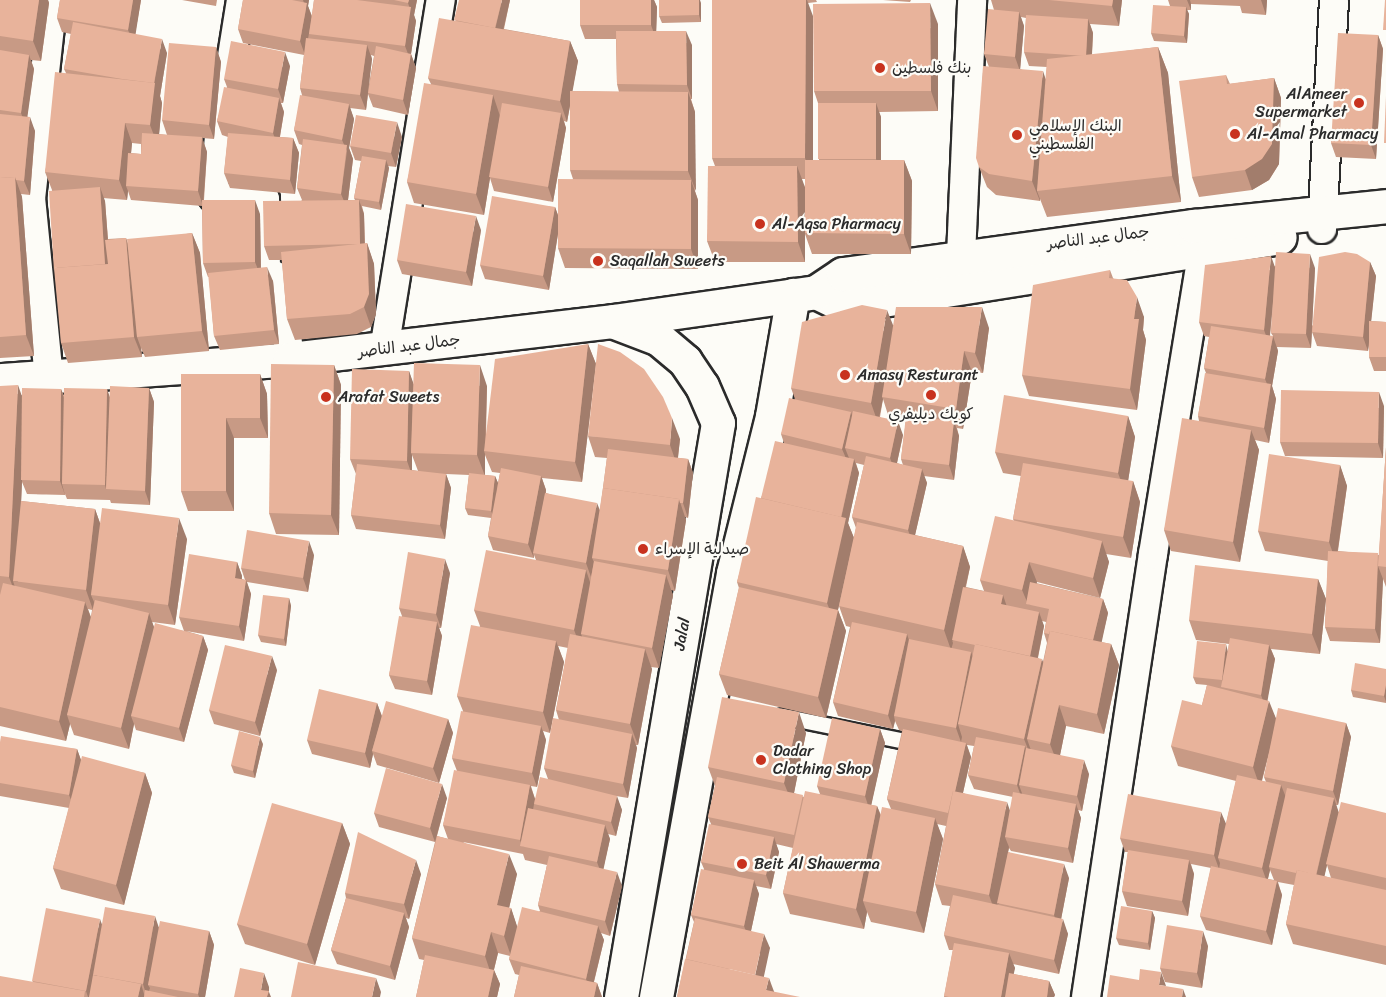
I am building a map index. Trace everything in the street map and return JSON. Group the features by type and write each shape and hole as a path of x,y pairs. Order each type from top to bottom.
{"main road":[{"name":"جمال عبد الناصر","path":"961,272 1203,250 1386,206"},
{"name":"جمال عبد الناصر","path":"0,380 50,378 384,350 805,294 845,306 961,272 1323,220 1386,225"},
{"path":"657,997 714,702 733,573 805,294"},
{"name":"Jalal","path":"614,321 658,339 686,361 702,386 718,423 621,997"}],"street":[{"path":"50,378 31,200 53,0"},
{"path":"242,0 220,126 213,197 265,199 267,271 280,278 290,359"},
{"path":"384,350 441,0"},
{"path":"961,272 972,0"},
{"path":"1323,220 1334,0"},
{"path":"1086,997 1155,542 1203,250"}],"lane":[{"path":"766,713 939,748"}],"building":[{"path":"0,0 39,0 33,41 0,36"},
{"path":"60,0 133,0 128,30 57,18"},
{"path":"243,0 292,0 307,3 300,41 238,29"},
{"path":"314,0 357,0 411,7 405,46 309,34"},
{"path":"459,0 502,0 495,28 454,20"},
{"path":"580,0 651,0 651,25 580,25"},
{"path":"659,0 699,0 699,15 659,16"},
{"path":"712,0 806,0 805,158 712,158"},
{"path":"1049,0 1113,0 1112,6"},
{"path":"1385,0 1386,30 1383,30"},
{"name":"بنك فلسطين","path":"930,3 931,91 814,91 813,4"},
{"path":"1153,5 1186,7 1184,36 1151,33"},
{"path":"988,9 1019,12 1015,57 984,54"},
{"path":"1026,15 1088,19 1086,56 1024,52"},
{"path":"439,18 570,41 560,101 428,78"},
{"path":"73,22 162,39 154,83 64,69"},
{"path":"616,31 686,31 687,85 617,84"},
{"name":"AlAmeer Supermarket","path":"1338,33 1378,35 1371,145 1331,143"},
{"path":"306,38 367,45 360,95 300,88"},
{"path":"231,41 285,52 278,89 224,79"},
{"path":"169,43 216,47 209,125 162,120"},
{"path":"376,46 411,54 403,100 368,93"},
{"path":"1158,47 1172,176 1037,191 1047,59"},
{"path":"0,50 29,55 21,113 0,110"},
{"name":"البنك الإسلامي الفلسطيني","path":"983,66 1043,71 1032,181 989,174 979,167 976,158"},
{"path":"55,72 155,83 150,125 125,123 119,180 45,172"},
{"name":"Al-Amal Pharmacy","path":"1226,75 1227,84 1274,78 1272,144 1262,159 1245,170 1192,177 1179,81"},
{"path":"424,83 493,95 476,194 407,182"},
{"path":"224,87 279,98 273,133 217,121"},
{"path":"570,91 688,92 688,171 570,170"},
{"path":"300,95 349,104 342,140 294,130"},
{"path":"1386,96 1386,143 1384,143"},
{"path":"502,103 561,113 548,187 489,177"},
{"path":"818,103 876,103 876,159 818,159"},
{"path":"0,114 30,117 24,181 16,180 15,177 0,178"},
{"path":"356,115 397,122 391,153 350,146"},
{"path":"142,133 202,137 198,191 126,186 128,153 141,154"},
{"path":"228,133 293,138 290,180 224,173"},
{"path":"303,139 347,145 341,194 297,188"},
{"path":"362,156 386,160 379,202 354,198"},
{"path":"805,160 904,160 904,234 805,233"},
{"name":"Al-Aqsa Pharmacy","path":"708,166 797,166 798,242 707,241"},
{"path":"15,177 26,335 0,337 0,178"},
{"path":"558,179 691,180 691,249 558,248"},
{"path":"100,187 105,264 54,268 54,271 49,191"},
{"path":"492,196 555,207 543,276 480,265"},
{"path":"202,200 255,200 255,262 203,263"},
{"path":"359,200 360,244 264,246 263,201"},
{"path":"406,204 476,216 466,272 397,260"},
{"path":"192,233 202,331 137,337 127,239"},
{"path":"126,238 134,337 61,343 54,268 108,264 105,240"},
{"path":"367,243 369,294 364,307 350,314 287,319 281,252"},
{"path":"1276,252 1310,254 1306,334 1271,333"},
{"path":"1345,252 1357,254 1370,262 1363,337 1312,332 1319,257"},
{"path":"1271,256 1264,330 1199,322 1205,265"},
{"path":"267,267 274,330 214,336 208,273"},
{"path":"1110,270 1109,278 1127,280 1137,297 1134,319 1139,319 1130,389 1022,375 1033,285"},
{"name":"Amasy Resturant","path":"862,305 887,310 871,403 791,388 802,322"},
{"name":"كويك ديليفري","path":"896,307 982,307 975,353 964,351 956,409 882,397"},
{"path":"1369,321 1386,322 1386,357 1369,357"},
{"path":"1211,326 1273,336 1265,379 1204,368"},
{"path":"588,344 575,462 484,451 495,359"},
{"path":"598,344 620,352 644,369 663,397 672,418 670,445 588,436"},
{"path":"414,363 480,365 477,455 411,453"},
{"path":"271,364 334,365 331,515 269,513"},
{"path":"352,369 409,371 407,461 350,459"},
{"path":"1205,373 1271,384 1264,428 1198,416"},
{"path":"181,374 260,374 260,418 226,418 226,491 181,491"},
{"path":"18,385 9,577 0,576 0,386"},
{"path":"110,386 149,388 145,491 106,489"},
{"path":"22,388 61,389 60,481 21,480"},
{"path":"64,388 107,389 105,485 62,484"},
{"path":"1281,390 1379,392 1378,443 1280,442"},
{"path":"1004,395 1128,416 1118,473 995,452"},
{"path":"789,398 851,412 842,449 781,434"},
{"path":"853,411 898,421 890,458 845,448"},
{"path":"906,416 954,421 949,465 901,459"},
{"path":"1182,418 1251,430 1233,542 1164,530"},
{"path":"775,441 854,459 841,517 761,498"},
{"path":"1386,447 1386,567 1378,566"},
{"path":"608,449 688,459 683,503 680,503 679,499 603,488"},
{"path":"1269,454 1340,465 1329,542 1258,531"},
{"path":"866,456 922,469 908,530 852,517"},
{"path":"1023,463 1133,481 1123,537 1013,519"},
{"path":"357,464 446,474 440,525 351,515"},
{"path":"501,468 541,476 528,544 488,536"},
{"path":"469,473 495,476 491,511 465,508"},
{"name":"صيدلية الإسراء","path":"603,488 679,499 668,570 592,558"},
{"path":"545,493 597,503 586,563 533,553"},
{"path":"756,497 846,518 827,603 737,582"},
{"path":"21,501 95,509 86,590 13,581"},
{"path":"102,508 179,518 168,605 91,595"},
{"path":"995,516 1102,541 1093,578 1029,562 1022,590 980,580"},
{"path":"857,522 963,546 944,630 839,606"},
{"path":"247,530 309,541 303,578 241,568"},
{"path":"486,550 586,570 574,630 474,610"},
{"path":"1328,551 1378,553 1375,629 1325,627"},
{"path":"408,552 445,559 436,614 399,608"},
{"path":"189,554 237,562 235,578 246,580 239,626 179,617"},
{"path":"594,561 666,575 652,648 581,634"},
{"path":"1195,565 1318,579 1312,634 1189,620"},
{"path":"1030,582 1103,599 1093,640 1050,631 1049,634 1044,633 1049,609 1026,604"},
{"path":"3,583 85,602 59,721 0,707 0,595"},
{"path":"739,587 838,610 818,697 719,674"},
{"path":"963,587 1003,595 1001,604 1039,612 1030,656 952,640"},
{"path":"263,595 289,598 284,639 258,635"},
{"path":"95,600 149,613 121,728 67,715"},
{"path":"399,616 437,622 427,681 389,675"},
{"path":"852,622 907,634 888,715 833,702"},
{"path":"155,623 203,636 179,728 131,716"},
{"path":"471,625 556,641 543,712 457,696"},
{"path":"1050,631 1111,644 1097,714 1059,705 1050,744 1027,739"},
{"path":"570,634 645,649 630,724 556,710"},
{"path":"1230,638 1269,645 1261,695 1221,687"},
{"path":"909,639 971,652 956,728 894,716"},
{"path":"1197,641 1226,644 1222,680 1193,677"},
{"path":"975,644 1042,659 1024,739 958,724"},
{"path":"225,645 272,656 255,722 209,710"},
{"path":"1355,663 1386,669 1384,696 1351,690"},
{"path":"1207,685 1269,701 1253,767 1171,746 1182,700 1202,705"},
{"path":"319,689 377,703 365,753 307,740"},
{"name":"Dadar Clothing Shop","path":"722,697 799,712 784,783 708,767"},
{"path":"386,701 448,719 433,768 372,751"},
{"path":"1278,708 1346,723 1333,791 1264,777"},
{"path":"461,711 541,726 532,773 452,758"},
{"path":"553,718 632,734 623,784 544,768"},
{"path":"832,718 880,729 865,796 817,786"},
{"path":"903,729 966,743 948,813 887,799"},
{"path":"239,731 260,737 253,771 231,765"},
{"path":"1,736 77,749 69,795 0,783"},
{"path":"976,737 1025,746 1017,785 968,775"},
{"path":"1026,748 1084,760 1077,796 1019,785"},
{"path":"82,756 145,773 116,885 53,868"},
{"path":"386,768 442,784 430,828 374,813"},
{"path":"454,770 530,785 520,840 443,825"},
{"path":"1237,775 1281,785 1262,868 1218,858"},
{"path":"540,777 617,796 611,822 534,804"},
{"path":"717,777 803,795 794,835 708,817"},
{"path":"1287,788 1334,798 1316,875 1269,867"},
{"path":"805,791 877,806 856,909 783,893"},
{"path":"953,791 1007,802 989,895 935,884"},
{"path":"1013,792 1076,804 1068,848 1005,837"},
{"path":"1128,794 1221,812 1214,855 1120,838"},
{"path":"1341,802 1386,813 1386,878 1326,864"},
{"path":"272,803 342,823 307,944 237,924"},
{"path":"882,807 935,818 916,912 863,901"},
{"path":"528,808 605,825 597,862 520,846"},
{"path":"709,824 774,837 766,875 701,862"},
{"path":"358,832 416,860 404,904 345,893"},
{"path":"437,836 509,854 497,905 511,908 504,936 491,932 485,956 412,938"},
{"path":"1128,850 1189,860 1182,901 1122,891"},
{"path":"1008,852 1064,864 1054,915 997,903"},
{"path":"549,856 617,872 605,921 538,905"},
{"path":"1211,866 1277,881 1266,931 1200,916"},
{"path":"701,869 754,880 744,926 691,915"},
{"path":"1297,870 1386,890 1386,946 1286,924"},
{"path":"953,895 1063,919 1054,960 944,935"},
{"path":"346,898 404,913 390,966 331,950"},
{"path":"1121,906 1152,911 1148,943 1116,938"},
{"path":"105,907 155,916 143,984 93,975"},
{"path":"522,907 598,926 586,979 509,959"},
{"path":"46,908 100,919 86,991 32,981"},
{"path":"695,918 764,934 755,975 686,959"},
{"path":"160,921 209,931 198,994 148,985"},
{"path":"1167,925 1203,931 1197,973 1160,968"},
{"path":"954,943 1009,953 1001,997 944,996"},
{"path":"425,955 494,970 488,997 416,997"},
{"path":"685,959 769,978 766,990 800,997 677,997"},
{"path":"298,962 376,978 372,997 291,997"},
{"path":"521,966 597,983 594,997 514,997"},
{"path":"240,968 264,973 261,990 269,991 267,997 234,997"},
{"path":"1140,969 1161,972 1159,985 1183,989 1182,997 1107,997 1110,975 1139,980"},
{"path":"1009,973 1049,981 1047,997 1005,997"},
{"path":"93,975 141,984 138,997 89,997"},
{"path":"0,976 85,991 84,997 0,997"},
{"path":"145,990 178,997 144,997"}],"place":[{"name":"بنك فلسطين","path":"880,68"},
{"name":"AlAmeer Supermarket","path":"1359,103"},
{"name":"Al-Amal Pharmacy","path":"1235,134"},
{"name":"البنك الإسلامي الفلسطيني","path":"1017,135"},
{"name":"Al-Aqsa Pharmacy","path":"760,224"},
{"name":"Saqallah Sweets","path":"598,261"},
{"name":"Amasy Resturant","path":"845,375"},
{"name":"كويك ديليفري","path":"931,395"},
{"name":"Arafat Sweets","path":"326,397"},
{"name":"صيدلية الإسراء","path":"643,549"},
{"name":"Dadar Clothing Shop","path":"761,760"},
{"name":"Beit Al Shawerma","path":"742,864"}]}
